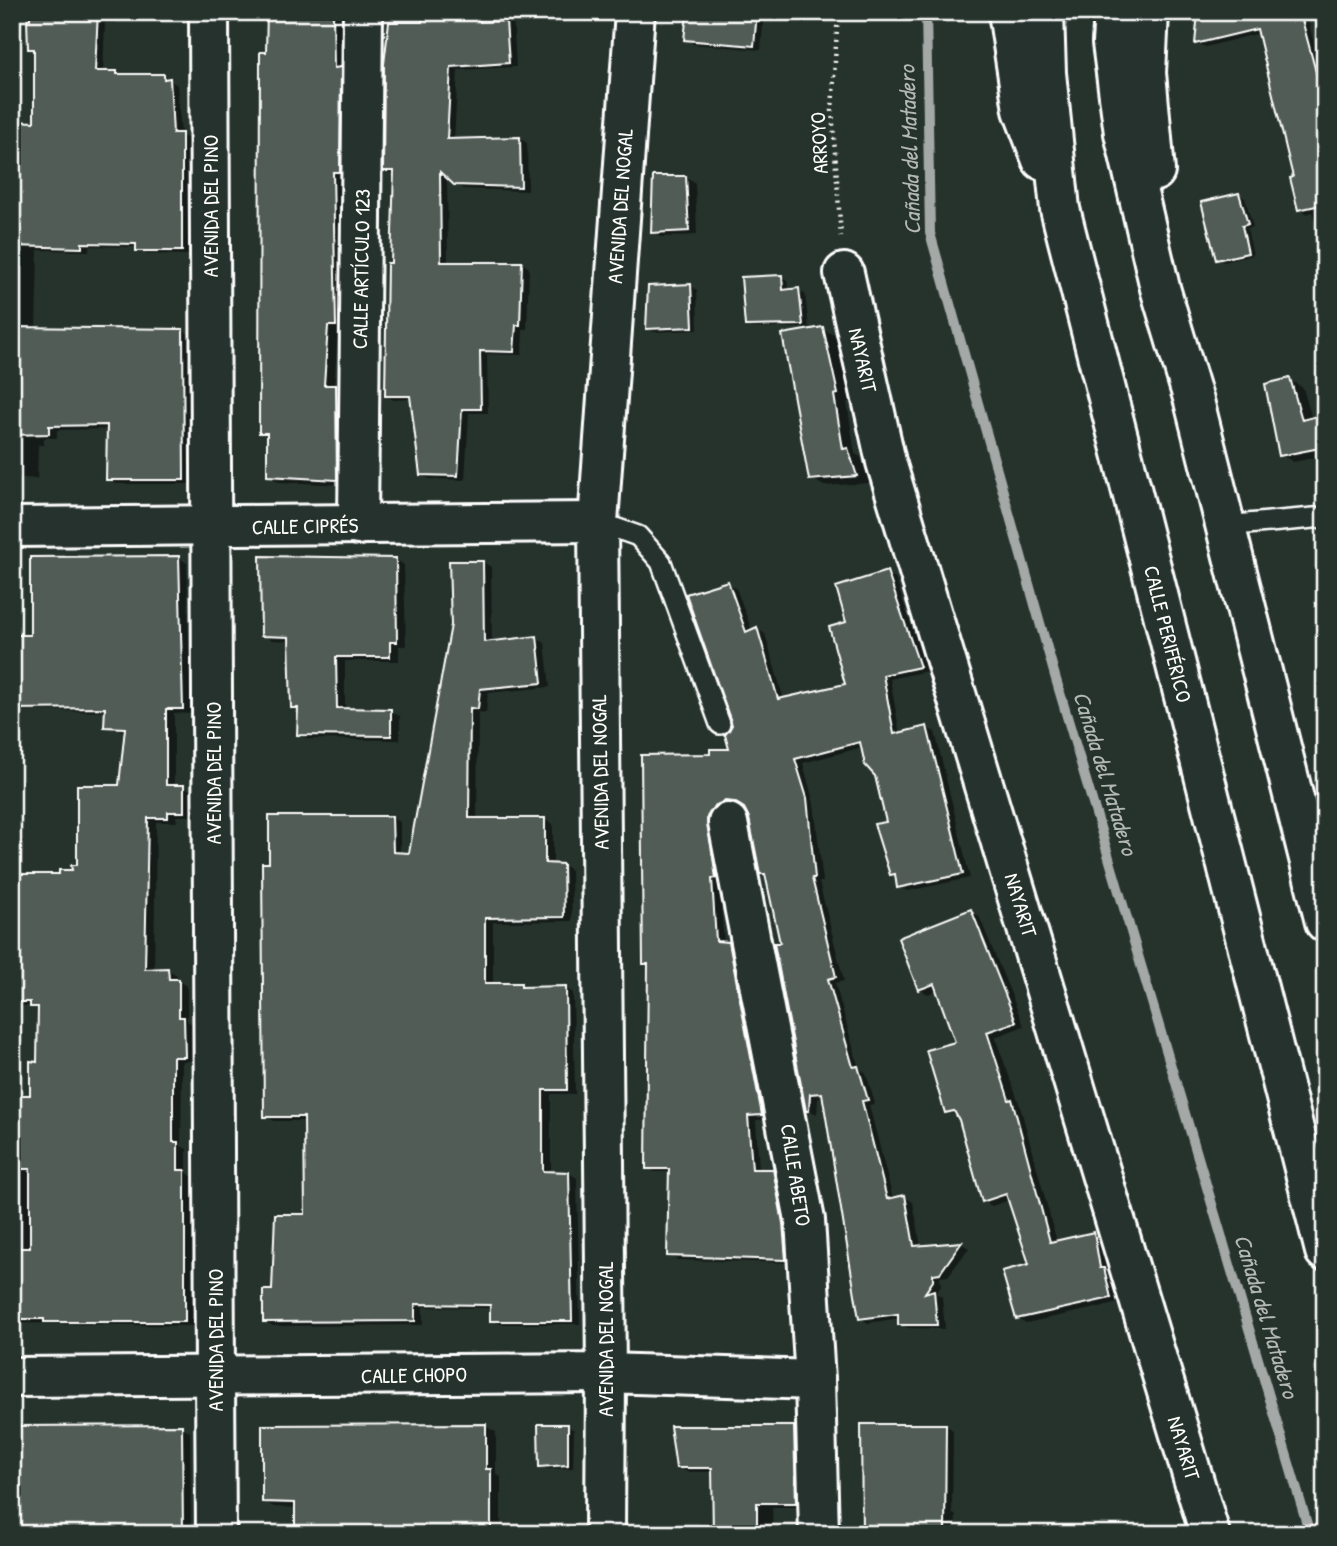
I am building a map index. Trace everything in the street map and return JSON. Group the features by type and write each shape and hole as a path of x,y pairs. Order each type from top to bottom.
{"main road":[{"name":"AVENIDA DEL PINO","path":"209,12 216,1534"},
{"name":"CALLE ARTÍCULO 123","path":"358,526 363,12"},
{"name":"AVENIDA DEL NOGAL","path":"605,1534 606,1373 598,522 635,12"},
{"path":"1008,12 1023,110 1060,209"},
{"name":"CALLE PERIFÉRICO","path":"1044,12 1046,73 1060,209 1325,1251"},
{"path":"1114,12 1112,43 1124,132 1160,288 1194,401 1325,922"},
{"path":"1149,12 1146,73 1150,139 1194,401"},
{"name":"NAYARIT","path":"844,273 886,462 1210,1534"},
{"name":"CALLE CIPRÉS","path":"12,527 598,522"},
{"name":"CALLE ABETO","path":"728,823 805,1220 816,1380 819,1534"},
{"name":"CALLE CHOPO","path":"12,1377 606,1373 816,1380"}],"lane":[{"path":"1224,526 1325,517"},
{"path":"598,522 638,537 661,562 720,724"}],"path":[{"name":"ARROYO","path":"838,12 832,110 844,273"}],"building":[{"path":"30,12 98,12 95,71 164,74 164,79 170,78 173,133 182,133 182,251 136,251 136,244 82,243 82,248 12,246 12,121 34,122 34,49 28,49 27,19 30,19"},
{"path":"267,12 333,12 334,68 341,67 340,172 333,172 336,326 328,326 324,385 336,385 337,480 267,476 267,433 259,433 260,52 266,52"},
{"path":"422,12 479,12 480,22 506,21 509,63 451,67 447,139 520,137 521,187 454,185 440,172 441,262 522,262 520,325 516,325 514,352 480,351 481,409 462,409 458,476 420,475 410,396 385,396 387,263 391,263 394,171 383,171 384,64 389,22 422,22"},
{"path":"687,12 757,12 754,46 684,40"},
{"path":"1198,12 1300,12 1325,106 1325,204 1298,210 1290,178 1293,177 1257,29 1195,44"},
{"path":"653,176 686,176 689,231 651,233"},
{"path":"1239,193 1248,224 1242,226 1248,253 1216,260 1201,202"},
{"path":"782,275 783,290 799,288 803,325 745,326 741,277"},
{"path":"691,284 693,327 646,329 648,286"},
{"path":"12,327 183,329 184,480 106,480 107,425 49,426 49,434 12,435"},
{"path":"823,327 838,394 834,395 843,449 848,448 857,476 809,480 782,334"},
{"path":"1290,378 1302,420 1325,414 1325,447 1279,456 1265,384"},
{"path":"179,556 183,709 166,709 166,785 184,785 184,812 168,812 168,818 148,818 145,969 168,968 169,979 179,979 179,1017 184,1017 185,1057 173,1057 173,1142 178,1142 178,1170 185,1170 185,1322 44,1322 44,1319 12,1319 12,1248 30,1248 30,1169 12,1169 12,1095 30,1095 30,1061 37,1062 38,1007 30,1007 30,1002 12,1002 12,874 59,874 59,870 72,870 71,865 77,865 77,785 119,785 125,728 104,727 105,708 12,709 12,635 30,635 30,557"},
{"path":"260,556 396,558 397,642 390,642 390,657 336,657 337,708 391,709 391,736 297,735 298,708 291,708 289,637 261,636"},
{"path":"449,561 483,561 484,642 537,636 542,683 480,689 478,709 470,708 469,818 545,818 545,863 563,864 564,917 485,918 485,983 521,983 521,987 566,986 567,1090 543,1090 543,1171 569,1172 572,1321 490,1321 490,1305 415,1304 415,1321 263,1322 263,1290 272,1290 275,1214 305,1214 304,1117 264,1117 262,863 269,863 269,816 392,816 393,852 409,853 451,625"},
{"path":"887,571 920,667 883,675 894,734 927,726 963,874 897,888 895,874 890,875 874,824 886,822 875,776 865,765 860,742 795,759 807,798 815,878 812,878 836,977 828,979 853,1067 858,1066 868,1100 862,1101 887,1199 905,1195 914,1246 962,1242 940,1273 933,1274 933,1281 925,1293 934,1290 937,1325 898,1325 898,1314 859,1319 822,1093 810,1094 809,1111 806,1111 774,943 780,943 765,874 760,874 749,818 744,808 734,802 725,801 714,806 707,817 716,878 712,879 716,941 729,942 762,1115 748,1116 752,1169 773,1169 783,1223 786,1260 667,1256 669,1169 646,1169 648,964 643,964 641,755 710,754 710,749 729,749 725,735 732,725 686,594 728,581 746,632 757,627 778,699 845,684 829,627 846,622 836,587"},
{"path":"971,909 1016,1022 987,1032 1009,1100 1012,1099 1050,1242 1094,1232 1100,1268 1104,1268 1111,1298 1016,1319 1002,1271 1029,1264 1006,1194 982,1202 959,1120 954,1111 945,1113 926,1050 955,1042 934,984 918,990 898,938"},
{"path":"486,1424 486,1469 491,1469 491,1534 295,1534 295,1503 262,1502 262,1425"},
{"path":"538,1424 568,1424 568,1465 539,1467"},
{"path":"861,1424 946,1424 945,1534 862,1534"},
{"path":"182,1425 183,1534 12,1534 12,1426"},
{"path":"670,1426 794,1426 796,1503 757,1503 757,1534 713,1534 712,1468 676,1468"}],"waterway":[{"name":"Cañada del Matadero","path":"926,12 930,233 1055,676 1310,1534"}]}
